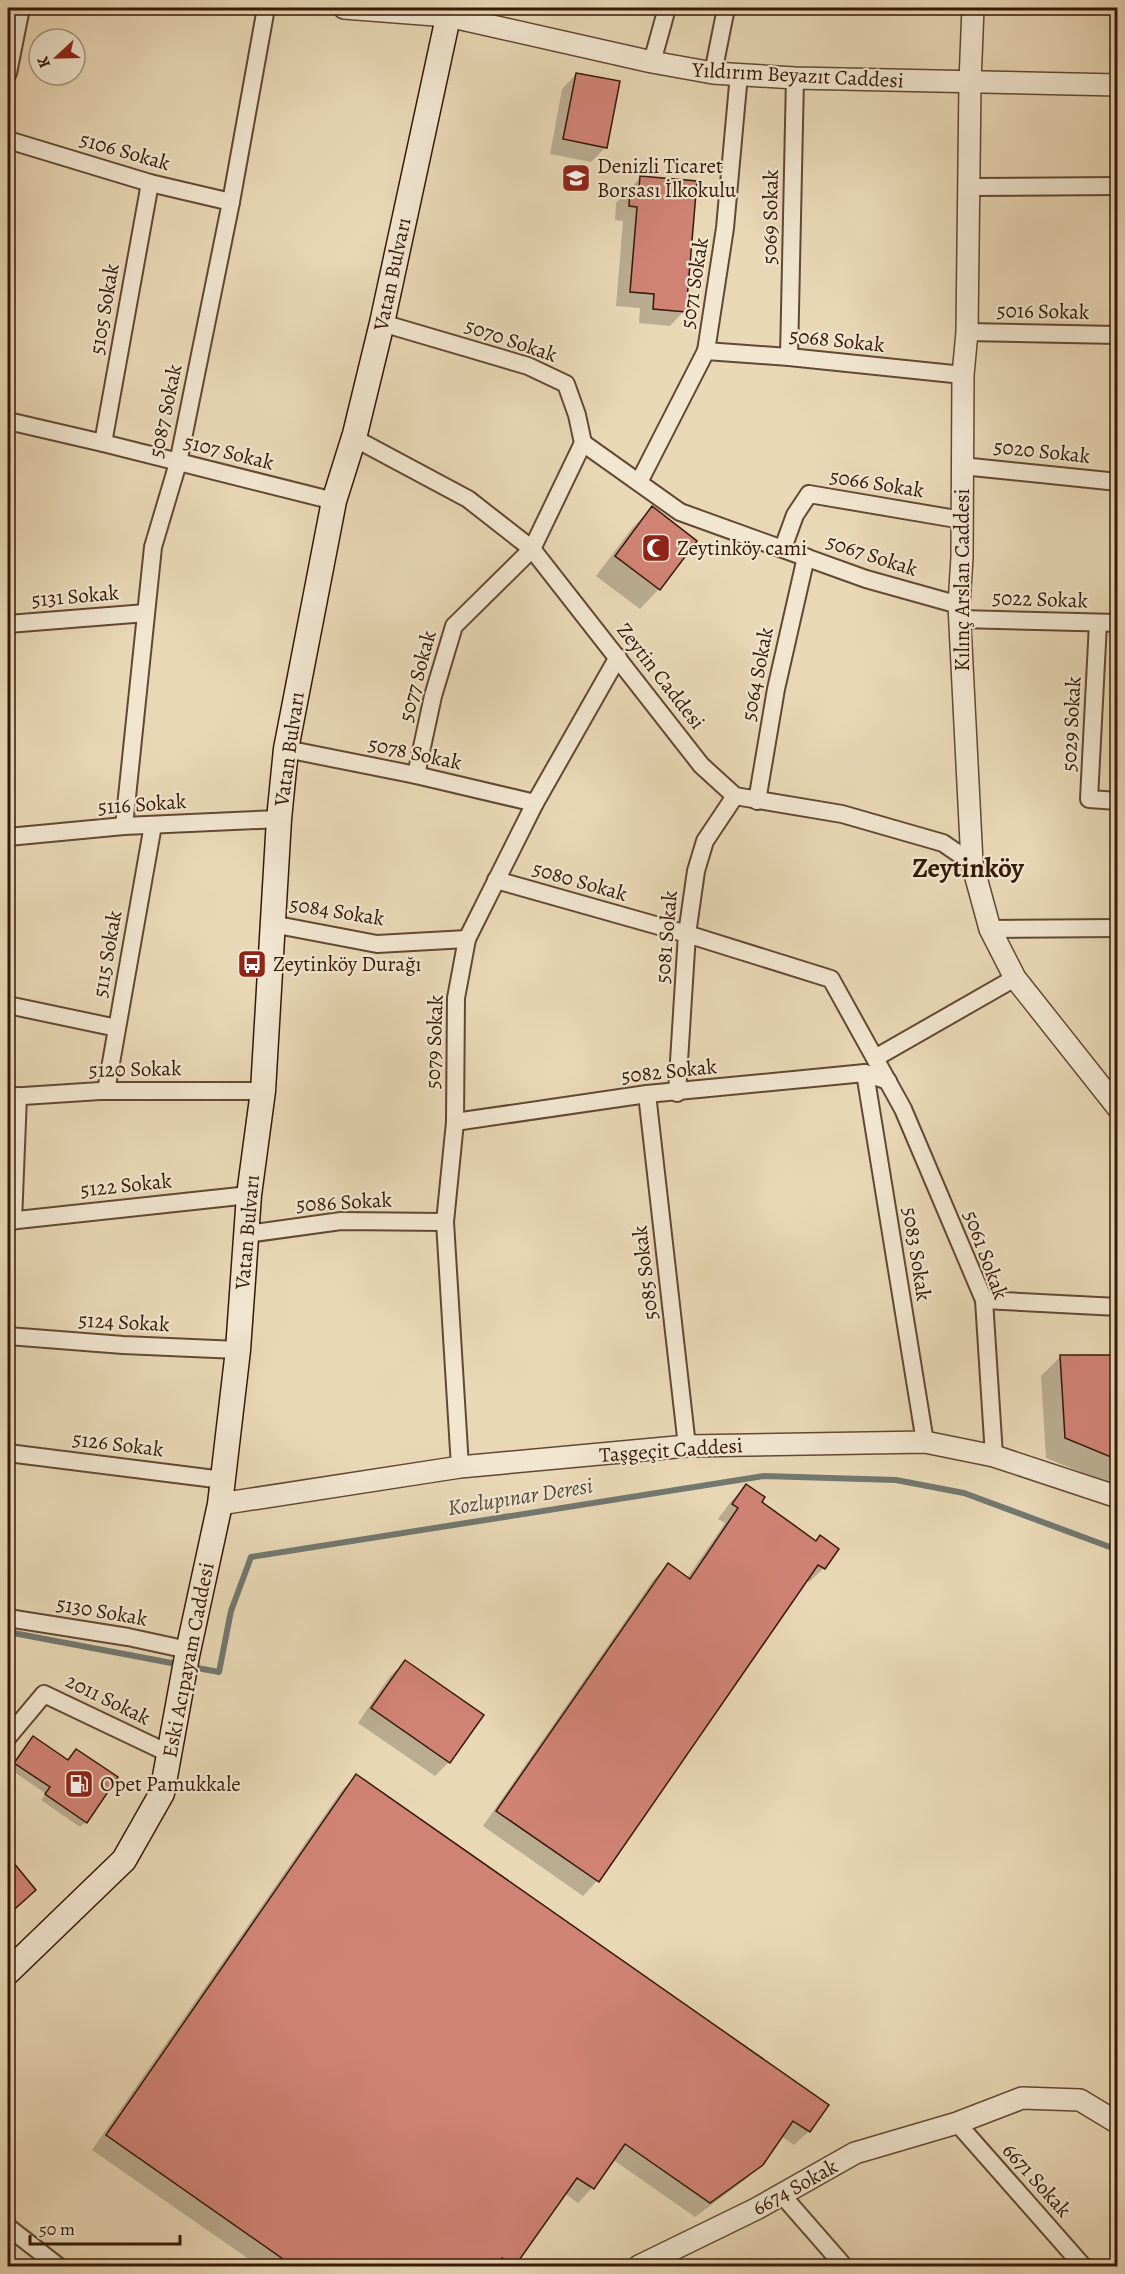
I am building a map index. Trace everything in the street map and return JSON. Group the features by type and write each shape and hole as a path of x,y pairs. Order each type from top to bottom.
{"main road":[{"name":"Vatan Bulvarı","path":"220,1504 237,1350 249,1195 263,1091 279,819 286,749 334,501 354,438 382,323 449,12"},
{"name":"Eski Acıpayam Caddesi","path":"8,1972 124,1860 162,1793 187,1653 220,1504"}],"street":[{"path":"8,74 21,8"},
{"name":"5087 Sokak","path":"124,826 153,547 178,463 231,202 266,8"},
{"name":"Yıldırım Beyazıt Caddesi","path":"344,8 449,12 652,62 713,74 1118,85"},
{"path":"652,62 667,8"},
{"path":"713,74 726,8"},
{"name":"Kılınç Arslan Caddesi","path":"973,8 959,612 972,863 990,929 1015,978 1118,1108"},
{"name":"5071 Sokak","path":"639,482 706,351 725,228 739,74"},
{"name":"5069 Sokak","path":"789,357 795,78"},
{"name":"5106 Sokak","path":"8,140 150,183 231,202"},
{"name":"5105 Sokak","path":"103,443 150,183"},
{"path":"968,187 1118,186"},
{"name":"5070 Sokak","path":"382,323 528,366 566,384 583,443"},
{"name":"5016 Sokak","path":"967,332 1118,335"},
{"name":"5068 Sokak","path":"706,351 963,375"},
{"name":"5107 Sokak","path":"8,422 103,443 334,501"},
{"name":"Zeytin Caddesi","path":"354,438 468,499 532,549 701,765 735,796 842,814 943,843 972,863"},
{"name":"5067 Sokak","path":"583,443 680,512 959,612"},
{"name":"5077 Sokak","path":"416,775 433,696 454,626 532,549 583,443"},
{"name":"5020 Sokak","path":"962,466 1118,482"},
{"name":"5066 Sokak","path":"783,548 795,515 809,494 962,520"},
{"name":"5064 Sokak","path":"757,801 776,689 806,557"},
{"name":"5022 Sokak","path":"959,612 1118,623"},
{"name":"5131 Sokak","path":"8,624 146,613"},
{"name":"5029 Sokak","path":"1098,623 1089,799 1118,801"},
{"name":"5079 Sokak","path":"460,1467 445,1222 455,1122 456,998 467,939 535,802 618,657"},
{"name":"5078 Sokak","path":"286,749 535,802"},
{"name":"5081 Sokak","path":"677,1093 687,934 696,872 705,841 735,796"},
{"name":"5116 Sokak","path":"8,837 124,826 279,819"},
{"name":"5115 Sokak","path":"106,1091 153,825"},
{"name":"5080 Sokak","path":"496,880 687,934"},
{"name":"5084 Sokak","path":"272,924 377,944 467,939"},
{"path":"990,929 1118,928"},
{"path":"687,934 831,979 875,1058 1015,978"},
{"path":"8,1005 117,1028"},
{"name":"5061 Sokak","path":"875,1058 903,1109 984,1300 994,1456"},
{"name":"5082 Sokak","path":"455,1122 647,1094 677,1093 865,1073 888,1081"},
{"name":"5083 Sokak","path":"865,1073 925,1442"},
{"name":"5120 Sokak","path":"13,1096 106,1091 263,1091"},
{"name":"5085 Sokak","path":"647,1094 687,1446"},
{"path":"10,1221 13,1096"},
{"name":"5122 Sokak","path":"10,1221 249,1195"},
{"name":"5086 Sokak","path":"247,1234 341,1221 445,1222"},
{"path":"984,1300 1118,1307"},
{"name":"5124 Sokak","path":"8,1336 123,1345 237,1350"},
{"name":"Taşgeçit Caddesi","path":"220,1504 460,1467 687,1446 925,1442 994,1456 1118,1497"},
{"name":"5126 Sokak","path":"8,1453 223,1480"},
{"name":"5130 Sokak","path":"8,1618 128,1637 187,1653"},
{"name":"2011 Sokak","path":"8,1737 44,1694 170,1754"},
{"name":"6674 Sokak","path":"639,2266 782,2195 855,2153 957,2123 1022,2098 1080,2100 1118,2123"},
{"name":"6671 Sokak","path":"957,2123 1083,2266"},
{"path":"782,2195 844,2266"},
{"path":"9,2234 58,2266"}],"building":[{"path":"576,73 620,81 607,148 563,139"},
{"path":"640,176 697,181 686,312 653,309 654,294 630,292 637,207 629,206 630,187 639,188"},
{"name":"Zeytinköy cami","path":"652,506 697,541 660,590 615,556"},
{"path":"1060,1355 1118,1355 1118,1460 1065,1438"},
{"path":"746,1484 765,1497 762,1502 816,1541 820,1535 839,1549 825,1569 818,1565 599,1882 496,1811 668,1563 690,1579 738,1508 732,1504"},
{"path":"405,1660 484,1715 450,1763 371,1708"},
{"path":"33,1736 68,1760 76,1749 118,1777 87,1823 45,1794 50,1787 14,1763"},
{"path":"356,1774 829,2105 810,2132 793,2121 763,2165 710,2203 625,2144 594,2189 577,2178 515,2266 502,2258 496,2266 293,2266 106,2135"},
{"path":"8,1856 36,1890 8,1915"}],"waterway":[{"name":"Kozlupınar Deresi","path":"192,1667 219,1672 231,1611 251,1557 764,1476 896,1480 964,1493 1118,1550"},
{"name":"Kozlupınar Deresi","path":"8,1632 182,1665"}],"place":[{"name":"Denizli Ticaret Borsası İlkokulu","path":"576,178"},
{"name":"Zeytinköy cami","path":"656,548"},
{"name":"Zeytinköy Durağı","path":"252,964"},
{"name":"Opet Pamukkale","path":"79,1784"}],"district":[{"name":"Zeytinköy","path":"968,868"}]}
